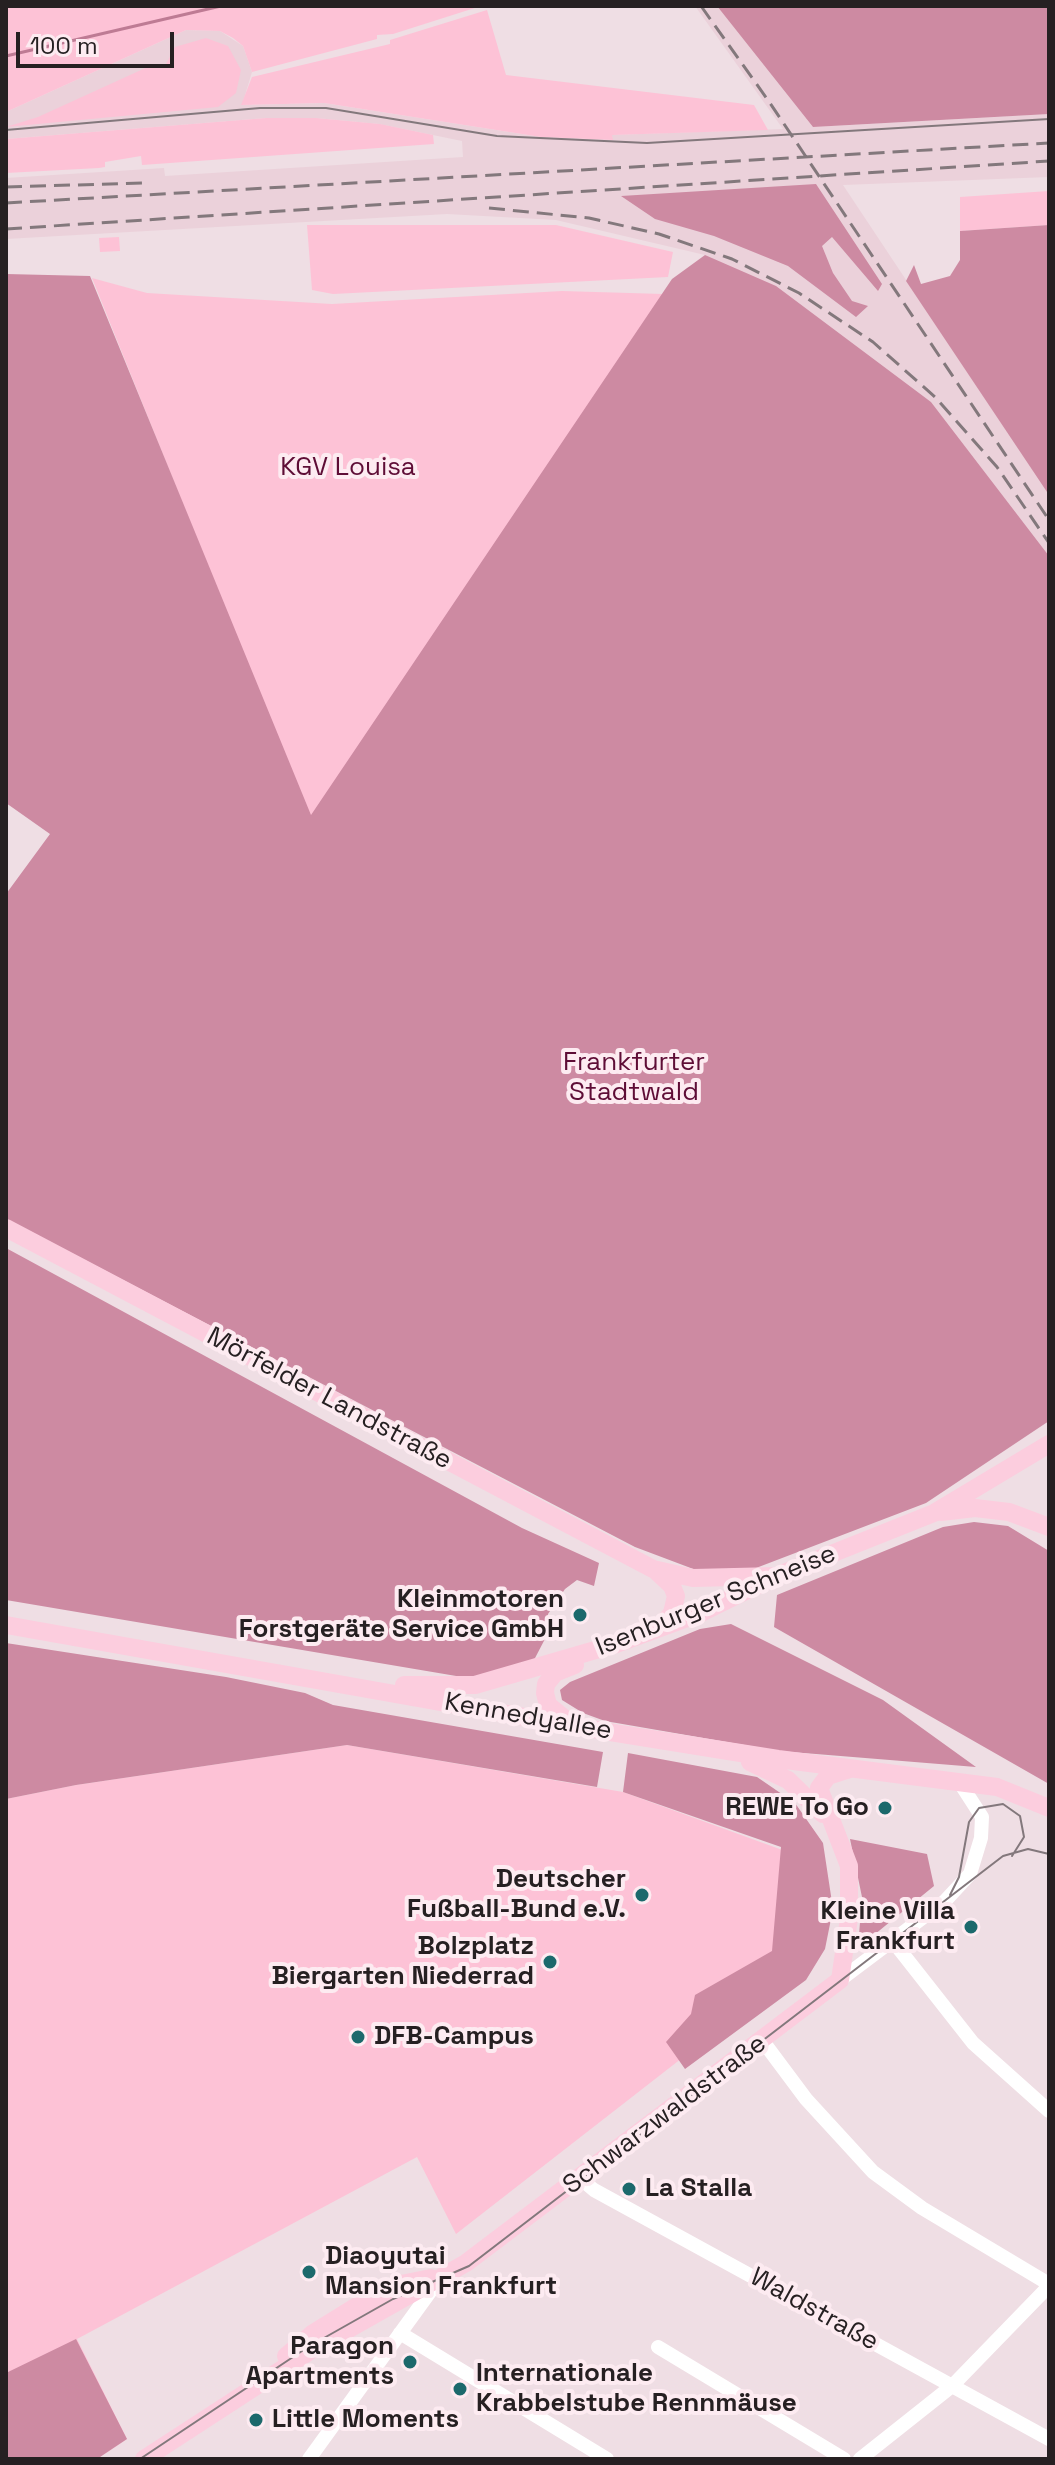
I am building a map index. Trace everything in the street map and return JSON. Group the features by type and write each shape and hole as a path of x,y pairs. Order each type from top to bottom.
{"main road":[{"name":"Mörfelder Landstraße","path":"6,1228 653,1569 688,1577 776,1576"},
{"name":"Isenburger Schneise","path":"361,1686 475,1685 659,1628 776,1576 934,1513 1049,1444"},
{"path":"934,1513 975,1508 1009,1512 1049,1527"},
{"name":"Mörfelder Landstraße","path":"653,1569 673,1588 676,1598 672,1613 659,1628"},
{"name":"Kennedyallee","path":"6,1625 576,1726 1008,1790 1049,1808"},
{"path":"576,1726 548,1705 546,1684 555,1673 627,1639"},
{"path":"715,1748 723,1756 751,1762 788,1780 831,1823"},
{"path":"840,1980 851,1885 845,1851 831,1823 819,1785 828,1776 850,1769"},
{"name":"Schwarzwaldstraße","path":"144,2459 252,2388 487,2247 581,2179 840,1980"}],"street":[{"name":"Schwarzwaldstraße","path":"840,1980 955,1892 972,1871 982,1832 979,1807 960,1783"},
{"path":"892,1940 973,2043 1049,2111"},
{"path":"762,2040 806,2099 873,2172 922,2208 1049,2285 952,2386 860,2459"},
{"name":"Waldstraße","path":"581,2179 594,2190 1049,2439"},
{"path":"309,2459 443,2276"},
{"path":"400,2333 607,2459"},
{"path":"658,2347 844,2459"}],"shaded area":[{"path":"695,6 717,6 813,127 1049,114 1049,177 843,185 1049,495 1049,556 931,402 705,255 556,220 447,214 6,239 6,178 164,168 165,176 463,157 462,141 379,124 316,118 266,118 6,139 6,112 186,30 220,31 243,46 252,72 242,105 324,103 541,137 612,140 611,135 783,129"}],"green space":[{"path":"6,6 481,6 393,34 377,35 377,39 252,72 243,46 233,38 220,31 186,30 6,112"},
{"path":"717,6 1049,6 1049,114 813,127"},
{"path":"487,10 506,75 754,105 768,130 612,135 613,140 541,137 324,103 241,105 252,77 390,44 390,40"},
{"path":"206,38 228,46 241,70 236,93 218,107 6,127 38,117 152,65 166,64 175,47"},
{"path":"266,118 316,118 380,124 433,135 434,144 142,165 141,156 105,162 105,167 99,168 6,173 6,139"},
{"path":"816,184 882,284 878,291 832,237 822,246 833,273 852,301 868,306 856,317 788,266 714,236 655,219 621,196"},
{"path":"1049,191 1049,225 960,231 960,197"},
{"path":"307,225 556,225 673,252 668,277 333,294 312,290"},
{"path":"1049,225 1049,495 906,281 914,265 921,284 950,276 960,260 960,231"},
{"path":"119,237 120,251 100,252 99,238"},
{"name":"Frankfurter Stadtwald","path":"705,255 776,286 931,402 1049,556 1049,1421 926,1503 756,1568 696,1570 635,1547 6,1219 6,894 50,834 6,803 6,274 90,276 311,815 672,279"},
{"name":"KGV Louisa","path":"92,278 147,293 332,304 562,291 663,294 310,820"},
{"path":"6,1248 522,1528 599,1563 594,1586 577,1580 565,1589 548,1614 546,1637 534,1660 474,1679 6,1600"},
{"path":"974,1522 1008,1526 1049,1551 1049,1784 774,1627 777,1595 943,1527"},
{"path":"731,1624 883,1700 976,1767 779,1751 605,1721 583,1713 562,1700 560,1690 570,1682 700,1629"},
{"path":"6,1643 226,1677 305,1693 333,1705 603,1752 597,1787 347,1745 76,1785 6,1799"},
{"name":"DFB-Campus","path":"347,1745 623,1792 785,1851 799,1967 456,2234 417,2157 77,2339 127,2439 97,2459 6,2459 6,1799 76,1785"},
{"path":"628,1753 757,1777 795,1803 823,1843 833,1909 825,1949 806,1980 685,2069 666,2042 691,2014 695,1995 772,1951 781,1847 623,1792"},
{"path":"850,1839 927,1854 934,1886 858,1948 862,1897"},
{"path":"76,2339 127,2439 97,2459 6,2459 6,2373"}],"waterway":[{"path":"6,56 221,6"}],"tram line":[{"path":"6,130 260,108 326,108 497,136 647,143 1049,119"},
{"path":"950,1895 959,1877 969,1822 979,1808 1003,1804 1020,1816 1024,1837 1012,1856"},
{"path":"140,2459 308,2347 393,2299 469,2266 1003,1856 1028,1849 1049,1854"}],"railway":[{"path":"701,6 770,103 1049,520"},
{"path":"6,203 1049,143"},
{"path":"6,229 1049,161"},
{"path":"6,187 142,183"},
{"path":"489,208 589,218 659,234 732,259 799,293 873,342 935,397 997,467 1049,543"}],"place":[{"name":"Kleinmotoren Forstgeräte Service GmbH","path":"580,1615"},
{"name":"REWE To Go","path":"885,1808"},
{"name":"Deutscher Fußball-Bund e.V.","path":"642,1895"},
{"name":"Kleine Villa Frankfurt","path":"971,1927"},
{"name":"Bolzplatz Biergarten Niederrad","path":"550,1962"},
{"name":"DFB-Campus","path":"358,2037"},
{"name":"La Stalla","path":"629,2189"},
{"name":"Diaoyutai Mansion Frankfurt","path":"309,2272"},
{"name":"Paragon Apartments","path":"410,2362"},
{"name":"Internationale Krabbelstube Rennmäuse","path":"460,2389"},
{"name":"Little Moments","path":"256,2420"}]}
